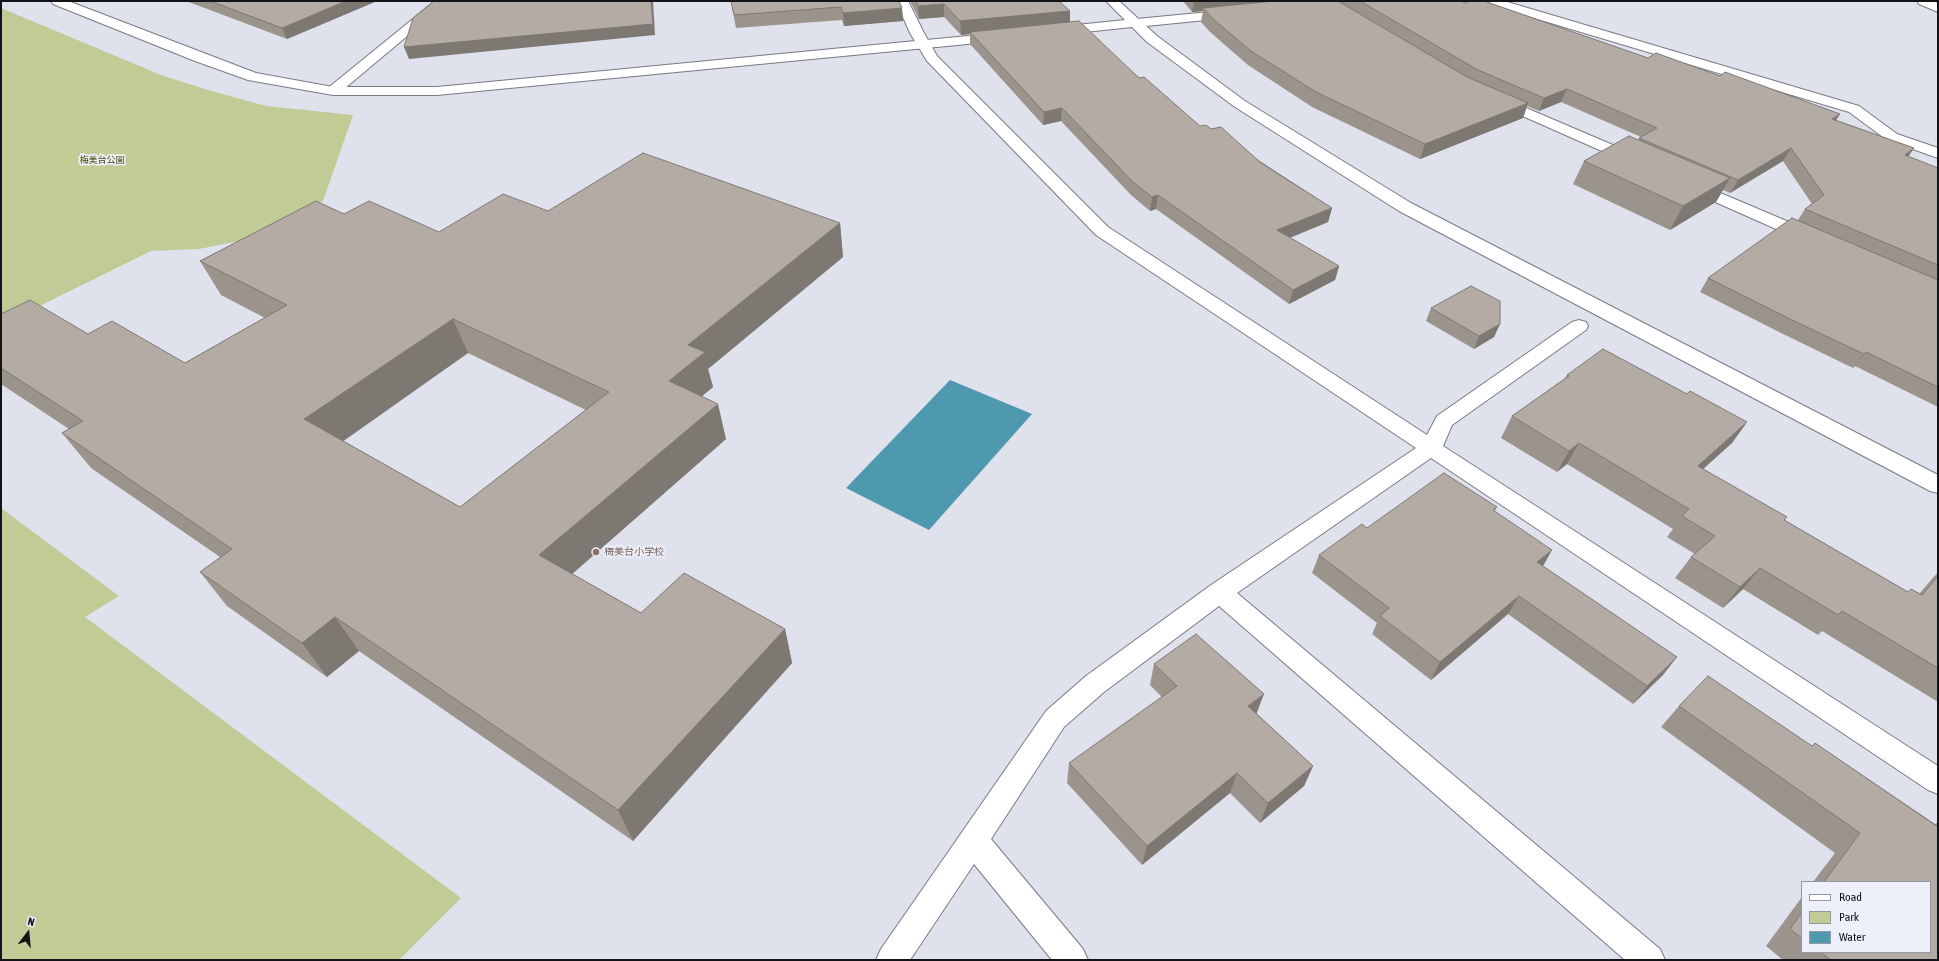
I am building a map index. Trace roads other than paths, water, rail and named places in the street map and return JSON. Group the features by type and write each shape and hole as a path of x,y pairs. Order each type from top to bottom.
{"street":[{"path":"57,1 200,58 253,77 332,91 437,91 1010,36"},
{"path":"332,91 443,1"},
{"path":"902,1 917,33 932,58 1102,231 1938,781"},
{"path":"1112,1 1152,39 1184,60 1240,104 1405,207 1938,485"},
{"path":"1491,1 1854,109 1892,137 1938,153"},
{"path":"1923,1 1938,8"},
{"path":"1040,33 1243,12"},
{"path":"1482,93 1650,167"},
{"path":"1679,180 1823,243"},
{"path":"892,960 1055,719 1095,684 1220,592 1431,448 1444,421 1579,326"},
{"path":"1220,592 1649,960"},
{"path":"973,840 1072,960"}],"water":[{"path":"950,380 1032,414 929,530 846,488"}],"place":[{"name":"梅美台小学校","path":"596,552"}],"park label":[{"name":"梅美台公園","path":"102,160"}]}
